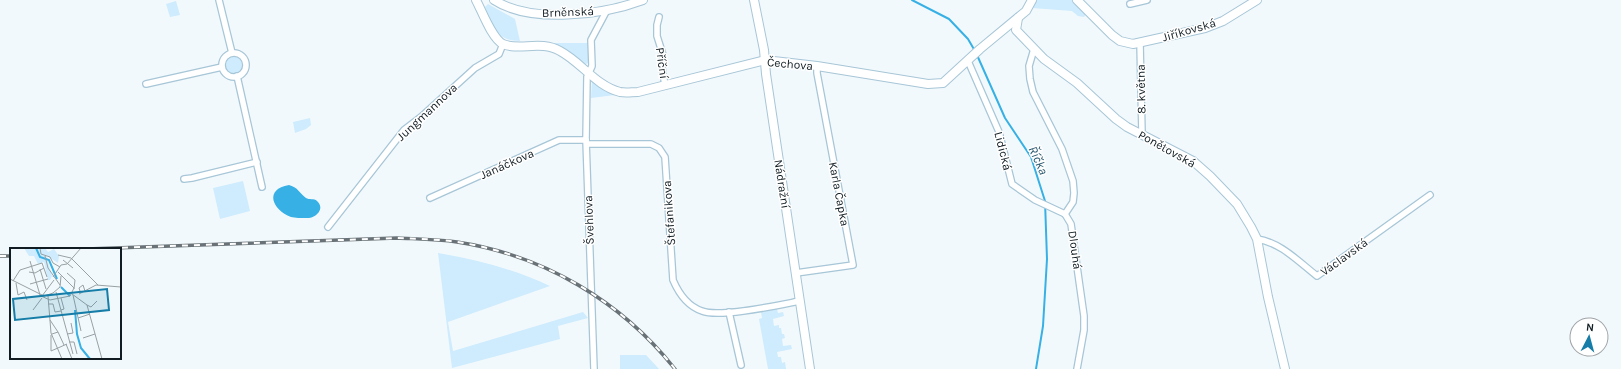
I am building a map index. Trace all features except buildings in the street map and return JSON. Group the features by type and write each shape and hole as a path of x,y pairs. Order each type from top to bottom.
{"street":[{"path":"219,0 232,53"},
{"path":"476,0 496,38 503,44"},
{"name":"Brněnská","path":"499,1 515,10 534,14 566,14 607,10 643,0"},
{"name":"Nádražní","path":"754,0 765,60 810,369"},
{"name":"Čechova","path":"503,44 511,46 540,45 560,50 608,88 621,92 638,92 765,60 816,66 928,84 943,83 980,49 1026,11 1032,0"},
{"name":"Jiříkovská","path":"1077,0 1120,41 1133,44 1205,28 1223,21 1247,3 1258,0"},
{"path":"1130,4 1148,0"},
{"path":"588,72 592,66 591,40 607,10"},
{"name":"Příční","path":"659,17 657,36 663,55 662,68 665,85"},
{"path":"1018,18 1016,30 1026,42"},
{"path":"993,38 1004,34 1020,37 1026,42"},
{"name":"Ponětovská","path":"1026,42 1044,59 1077,83 1116,119 1193,161 1237,204 1257,239 1268,296 1285,369"},
{"name":"8. května","path":"1140,43 1142,134"},
{"name":"Jungmannova","path":"328,227 404,130 421,117 475,68 499,54 503,44"},
{"name":"Dlouhá","path":"1034,49 1029,66 1033,92 1067,163 1073,181 1073,202 1065,214 1071,224 1084,316 1084,330 1077,369"},
{"path":"232,53 242,56 246,62 245,69 241,75 230,76 226,74 222,67 225,57 232,53"},
{"name":"Lidická","path":"970,59 999,132 1012,184 1035,200 1065,214"},
{"name":"Karla Čapka","path":"796,273 853,265 816,66"},
{"path":"146,84 222,67"},
{"name":"Švehlova","path":"588,72 587,142 594,369"},
{"path":"237,76 262,187"},
{"name":"Janáčkova","path":"430,198 559,140 587,142"},
{"name":"Štefanikova","path":"587,142 651,144 659,148 665,157 673,280 677,291 687,303 702,312 718,313 800,301"},
{"path":"184,179 257,162"},
{"name":"Václavská","path":"1257,239 1268,240 1317,276 1430,195"},
{"path":"729,312 741,365"}],"shaded area":[{"path":"1035,0 1073,0 1086,14 1084,17 1078,16 1072,11 1032,8"},
{"path":"176,1 180,15 170,17 166,4"},
{"path":"488,4 515,19 520,41 506,38 496,31 485,7"},
{"path":"555,43 588,43 588,63 584,65 556,46"},
{"path":"234,56 240,59 243,65 240,71 234,74 228,71 225,65 228,59"},
{"path":"592,80 602,88 615,95 591,98"},
{"path":"310,118 311,125 306,129 295,133 293,122"},
{"path":"243,181 250,211 220,219 213,188"},
{"path":"438,253 496,266 550,286 448,322 453,351 583,312 588,318 558,326 560,339 452,368"},
{"path":"777,309 778,313 783,312 784,316 773,319 774,326 779,325 782,334 784,334 785,338 782,339 783,346 791,345 792,349 777,352 778,357 781,357 782,363 785,362 786,369 768,369 759,319 762,318 761,312"},
{"path":"620,355 646,355 659,369 620,369"}],"water":[{"path":"289,185 297,189 306,198 317,201 320,210 316,215 309,218 296,218 284,214 279,210 275,205 274,195 281,187"}],"waterway":[{"name":"Říčka","path":"912,0 949,19 968,39 975,51"},
{"name":"Říčka","path":"977,55 1005,118 1031,157 1045,201 1047,259 1043,326 1036,369"}],"railway":[{"path":"114,248 397,238 450,241 489,248 550,270 605,302 630,322 654,345 675,369"},
{"path":"0,256 10,256"}]}
